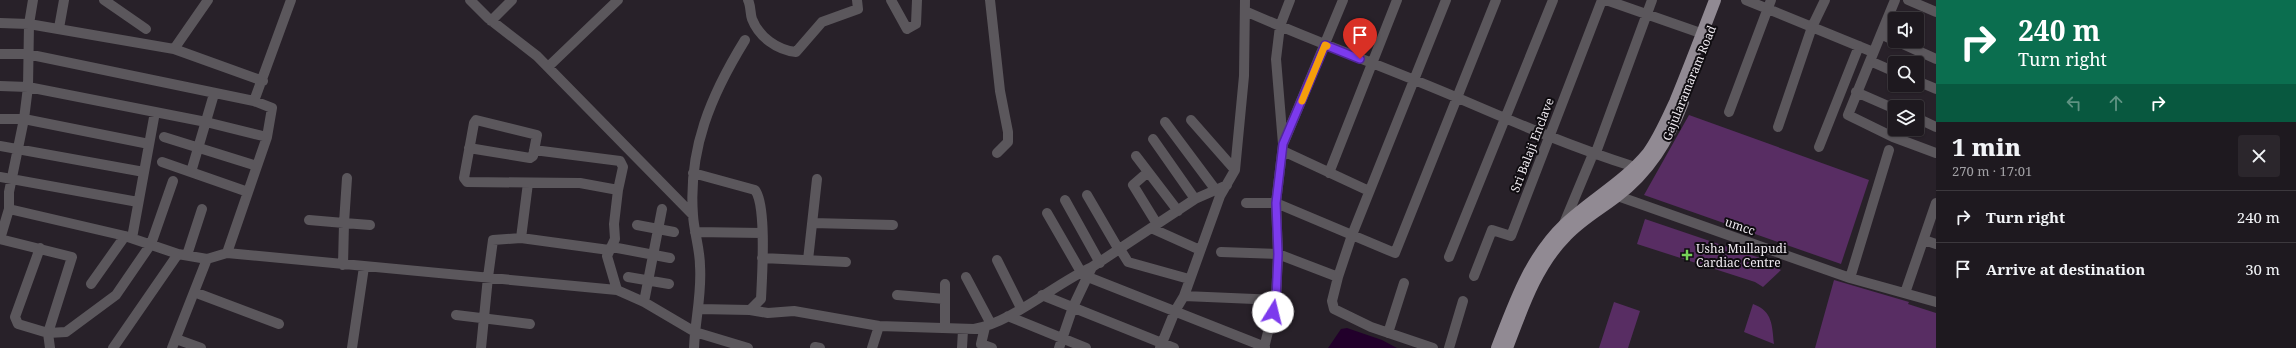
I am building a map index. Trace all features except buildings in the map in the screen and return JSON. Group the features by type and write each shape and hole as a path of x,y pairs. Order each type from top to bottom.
{"main road":[{"name":"Gajularamaram Road","path":"1497,348 1518,294 1545,248 1562,227 1612,194 1650,166 1663,147 1676,119 1705,36 1715,0"},
{"name":"Gajularamaram Road","path":"1507,348 1534,283 1551,254 1580,223 1612,194 1649,151 1668,118 1722,0"}],"street":[{"path":"33,0 29,24 27,54 28,87 24,119 11,179 5,192 9,208 3,219 0,239 72,257 48,333 50,348"},
{"path":"59,28 64,0"},
{"path":"104,0 146,29"},
{"path":"174,49 208,0"},
{"path":"254,101 263,81 291,0"},
{"path":"470,0 491,21 537,56 693,214"},
{"path":"491,21 512,0"},
{"path":"548,67 618,0"},
{"path":"748,0 752,18 765,38 784,51 796,52 822,22 858,9 857,0"},
{"path":"891,0 907,29 916,24 917,0"},
{"path":"990,0 1000,91 1008,132 1008,142 997,153"},
{"path":"1161,346 1175,312 1184,296 1220,196 1235,170 1244,76 1245,0"},
{"path":"1047,213 1084,275 1265,347 1276,300 1278,254 1276,203 1283,147 1276,59 1280,26 1290,0"},
{"path":"1283,147 1343,0"},
{"path":"1329,173 1397,0"},
{"path":"1433,348 1388,332 1334,309 1332,300 1352,235 1446,0"},
{"path":"1246,203 1276,203 1395,253 1496,0"},
{"path":"1449,257 1554,0"},
{"name":"Sri Balaji Enclave","path":"1474,276 1492,230 1511,236 1602,0"},
{"path":"1606,0 1645,16 1705,36"},
{"path":"1562,227 1594,154 1652,0"},
{"path":"1746,0 1769,4 1812,27 1859,46 1888,67"},
{"path":"1778,127 1812,27 1825,0"},
{"path":"1895,0 1856,92 1848,115 1936,153"},
{"path":"1908,0 1936,12"},
{"path":"1729,112 1769,4"},
{"path":"1245,11 1457,98 1505,120 1594,154 1635,167"},
{"path":"0,23 29,24 59,28 174,49 263,81"},
{"path":"1881,34 1888,38"},
{"path":"694,348 699,309 700,265 693,214 693,173 700,134 725,73 744,40"},
{"path":"1819,147 1859,46"},
{"path":"1911,48 1936,59"},
{"path":"0,54 27,54 214,94 254,101 272,108 267,137 227,253"},
{"path":"1924,84 1936,89"},
{"path":"0,86 28,87 206,122 267,137"},
{"path":"1856,92 1888,106"},
{"path":"191,172 214,94"},
{"path":"90,284 129,237 138,202 155,112"},
{"path":"0,118 24,119 149,144"},
{"path":"469,148 530,158 533,156 537,137 535,132 479,120 474,123 469,148 464,178 467,182 580,183 618,190"},
{"path":"1191,120 1235,170"},
{"path":"1924,121 1936,127"},
{"path":"1165,122 1215,190"},
{"path":"164,138 257,166"},
{"path":"1153,139 1195,199"},
{"path":"0,146 144,172"},
{"path":"1283,147 1329,173 1370,191"},
{"path":"534,150 620,161 623,167 618,190 614,224 615,240 607,258 617,290"},
{"path":"1850,278 1889,150"},
{"path":"1136,156 1178,211"},
{"path":"162,162 248,192"},
{"path":"1148,172 1133,185 1154,226 1200,250"},
{"path":"693,173 754,190 759,197 762,233 761,299 750,310"},
{"path":"0,177 138,202"},
{"path":"343,265 347,178"},
{"path":"808,260 817,179"},
{"path":"40,248 15,317 18,324 48,333 66,332 116,295 151,244 173,181"},
{"path":"521,238 528,183"},
{"path":"699,309 750,310 768,313 794,311 879,326 964,330 988,325 1008,316 1042,295 1084,275 1119,249 1195,199 1227,186"},
{"name":"umcc","path":"1612,194 1850,278 1936,302"},
{"path":"1087,195 1128,262 1189,279"},
{"path":"1065,200 1096,265"},
{"path":"1905,293 1936,203"},
{"path":"9,208 129,237 182,254 207,259 227,253 617,290 644,302 695,332 748,348"},
{"path":"644,302 662,209"},
{"path":"113,348 182,254 202,210"},
{"path":"309,220 370,225"},
{"path":"812,223 893,225"},
{"path":"637,225 674,232"},
{"path":"696,232 762,233"},
{"path":"481,348 493,240 497,238 521,238 670,258"},
{"path":"1924,240 1936,244"},
{"path":"1221,252 1278,254 1338,277"},
{"path":"762,258 846,262"},
{"path":"201,348 174,343 207,259"},
{"path":"997,260 1021,308"},
{"path":"352,348 364,267"},
{"path":"1061,344 1084,275"},
{"path":"628,277 669,284"},
{"path":"966,277 988,325"},
{"path":"1388,332 1404,283"},
{"path":"945,284 945,328"},
{"path":"194,292 279,324"},
{"path":"897,295 945,299"},
{"path":"1042,295 1161,346 1174,348"},
{"path":"1184,296 1276,300"},
{"path":"1449,348 1463,302"},
{"path":"456,315 530,324"},
{"path":"1008,316 1061,344 1086,348"},
{"path":"988,325 980,341 981,344 992,348"},
{"path":"872,348 879,326"},
{"path":"962,348 964,330"}],"shaded area":[{"path":"1689,115 1869,180 1841,264 1644,195"},
{"path":"1645,219 1760,258 1781,270 1763,287 1755,282 1637,244"},
{"path":"1834,280 1909,302 1908,304 1936,313 1936,348 1815,348"},
{"path":"1614,302 1640,311 1628,348 1599,348"},
{"path":"1753,304 1760,307 1768,315 1772,325 1774,344 1744,332"},
{"path":"1347,328 1382,340 1397,348 1328,348 1341,329"}],"slow traffic":[{"path":"1302,101 1325,45 1327,46"}],"place":[{"name":"Usha Mullapudi Cardiac Centre","path":"1687,255"}],"route":[{"path":"1273,312 1276,300 1278,254 1276,203 1283,144 1325,45 1360,59"}]}
